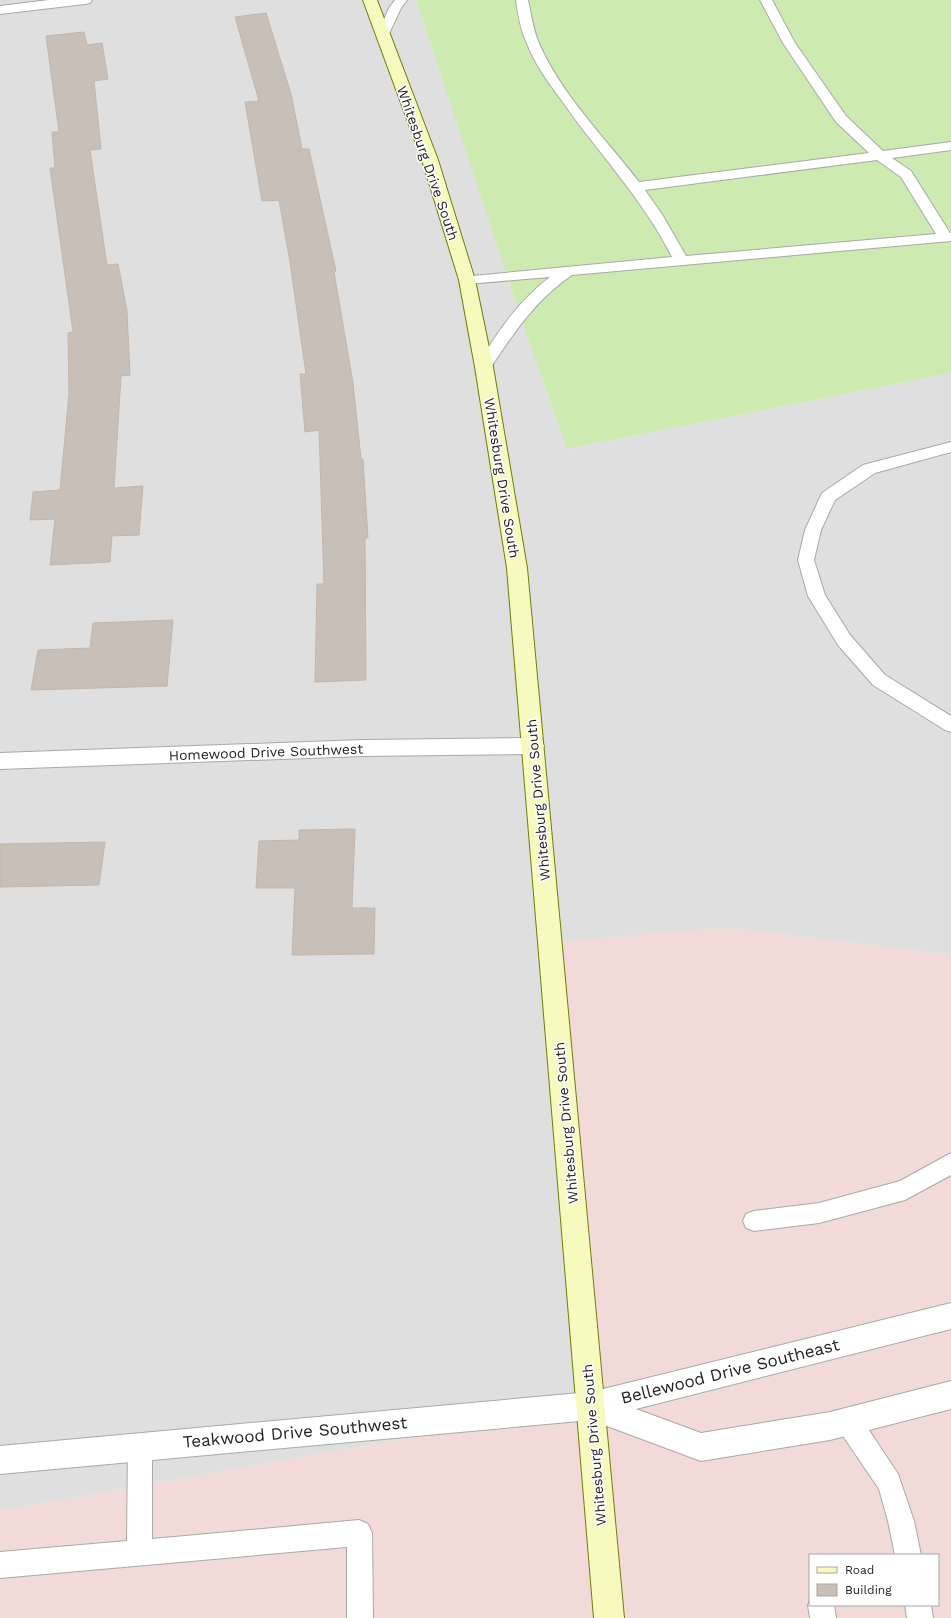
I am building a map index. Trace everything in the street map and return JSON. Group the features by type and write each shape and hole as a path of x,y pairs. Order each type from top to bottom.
{"main road":[{"name":"Whitesburg Drive South","path":"370,0 430,160 467,280 484,367 517,568 609,1618"}],"street":[{"path":"0,10 85,0"},
{"name":"Homewood Drive Southwest","path":"0,761 363,748 533,746"},
{"name":"Bellewood Drive Southeast","path":"591,1406 951,1316"},
{"name":"Bellewood Drive Southeast","path":"591,1406 701,1447 830,1426 951,1395"},
{"name":"Teakwood Drive Southwest","path":"0,1460 140,1446 591,1406"}],"lane":[{"path":"383,35 395,8 401,0"},
{"path":"522,0 529,33 548,72 575,112 636,187 660,220 681,261"},
{"path":"467,280 948,237 906,174 881,156 841,119 789,43 766,0"},
{"path":"636,187 951,146"},
{"path":"484,367 492,352 519,317 542,291 568,271"},
{"path":"951,447 869,469 828,497 812,530 806,560 817,596 844,640 879,680 951,726"},
{"path":"754,1221 819,1213 905,1190 951,1163"},
{"path":"848,1421 889,1483 901,1521 908,1554"},
{"path":"139,1552 140,1446"},
{"path":"0,1565 359,1533 360,1618"},
{"path":"821,1606 823,1618"},
{"path":"918,1606 920,1618"}],"shaded area":[{"path":"0,0 416,0 527,336 567,449 951,373 951,955 724,928 591,1406 0,1511"},
{"path":"724,928 951,955 951,1618 0,1618 0,1511 591,1406 550,942"}],"green space":[{"path":"416,0 951,0 951,373 567,449 527,336"}],"building":[{"path":"266,13 291,94 302,149 309,149 336,271 334,272 353,383 361,459 363,459 368,538 365,538 366,680 315,682 317,584 324,584 319,430 305,432 300,374 306,374 290,262 279,200 262,201 245,102 259,101 235,17"},
{"path":"84,32 87,45 102,43 108,79 94,81 101,149 90,150 107,265 118,264 127,311 130,375 121,376 114,488 143,486 139,535 112,536 110,562 50,565 55,519 30,520 33,492 60,490 69,394 68,333 73,332 50,168 55,168 52,132 59,132 46,36"},
{"path":"173,620 167,686 31,690 38,650 90,648 93,623"},
{"path":"355,829 352,908 375,908 374,954 292,955 295,888 256,888 259,841 299,840 299,830"},
{"path":"105,842 99,885 0,887 0,844"}]}
